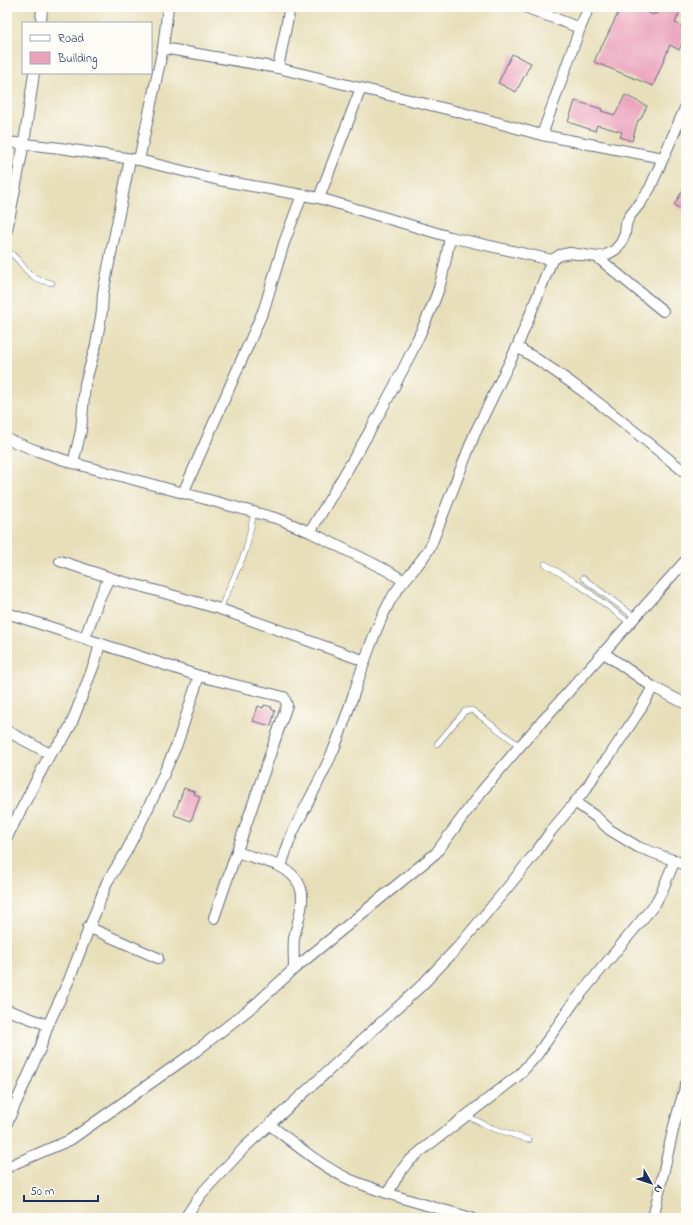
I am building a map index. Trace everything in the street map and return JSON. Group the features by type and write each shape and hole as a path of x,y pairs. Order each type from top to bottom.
{"street":[{"path":"40,22 42,7"},
{"path":"73,463 81,431 85,384 96,345 102,311 103,293 163,48 168,7"},
{"path":"278,68 290,7"},
{"path":"525,7 580,28"},
{"path":"542,135 580,28 589,7"},
{"path":"163,48 278,68 459,112 542,135 663,158"},
{"path":"7,230 24,143 34,74"},
{"path":"319,198 361,88"},
{"path":"281,866 292,834 321,779 334,749 365,661 391,600 404,581 426,555 431,545 475,433 517,347 552,260 560,255 570,253 597,257 606,255 615,250 621,243 625,234 626,224 629,217 646,194 686,106"},
{"path":"7,142 24,143 135,159 219,180 319,198 450,237 552,260"},
{"path":"183,493 264,310 284,243 302,195"},
{"path":"310,532 384,406 406,363 439,288 450,237"},
{"path":"597,257 663,311"},
{"path":"517,347 581,389 686,473"},
{"path":"7,439 73,463 279,519 310,532 390,572 404,581"},
{"path":"7,1168 70,1140 196,1051 257,1003 294,969 436,853 481,792 520,746 686,560"},
{"path":"60,561 109,578 220,609 365,661"},
{"path":"86,638 98,601 109,578"},
{"path":"7,613 199,676 284,697 287,704 214,918"},
{"path":"7,837 50,754 71,726 95,662 100,644"},
{"path":"604,653 653,687 686,704"},
{"path":"7,1123 40,1049 48,1025 69,980 88,927 107,882 126,852 155,794 177,744 199,676"},
{"path":"185,1218 201,1194 245,1147 421,986 442,963 508,887 551,831 586,789 638,713 653,687"},
{"path":"7,731 50,754"},
{"path":"575,802 596,817 610,830 638,847 686,864"},
{"path":"237,852 281,866 294,876 299,883 303,894 294,940 294,969"},
{"path":"388,1193 407,1163 519,1075 530,1064 574,1002 654,904 662,891 675,860"},
{"path":"88,927 158,958"},
{"path":"7,1010 48,1025"},
{"path":"652,1218 674,1126 686,1084"},
{"path":"270,1125 315,1159 350,1180 471,1218"}],"lane":[{"path":"7,251 18,259 25,269 35,278 52,283"},
{"path":"220,609 246,550 254,512"},
{"path":"545,564 633,621"},
{"path":"583,578 633,621"},
{"path":"436,744 465,711 472,710 520,746"},
{"path":"466,1116 492,1128 529,1140"}],"building":[{"path":"621,7 636,7 653,15 654,13 656,14 659,7 682,7 675,23 686,28 686,35 679,50 670,45 653,86 594,62"},
{"path":"512,54 531,63 516,92 498,83"},
{"path":"625,95 647,106 640,120 638,120 632,141 620,137 622,132 597,125 595,131 568,122 575,101 602,109 601,111 615,115"},
{"path":"686,185 686,212 674,205"},
{"path":"264,705 272,707 271,709 275,711 271,726 253,721 258,706 263,708"},
{"path":"184,788 195,792 194,794 200,797 191,821 174,815"}]}
